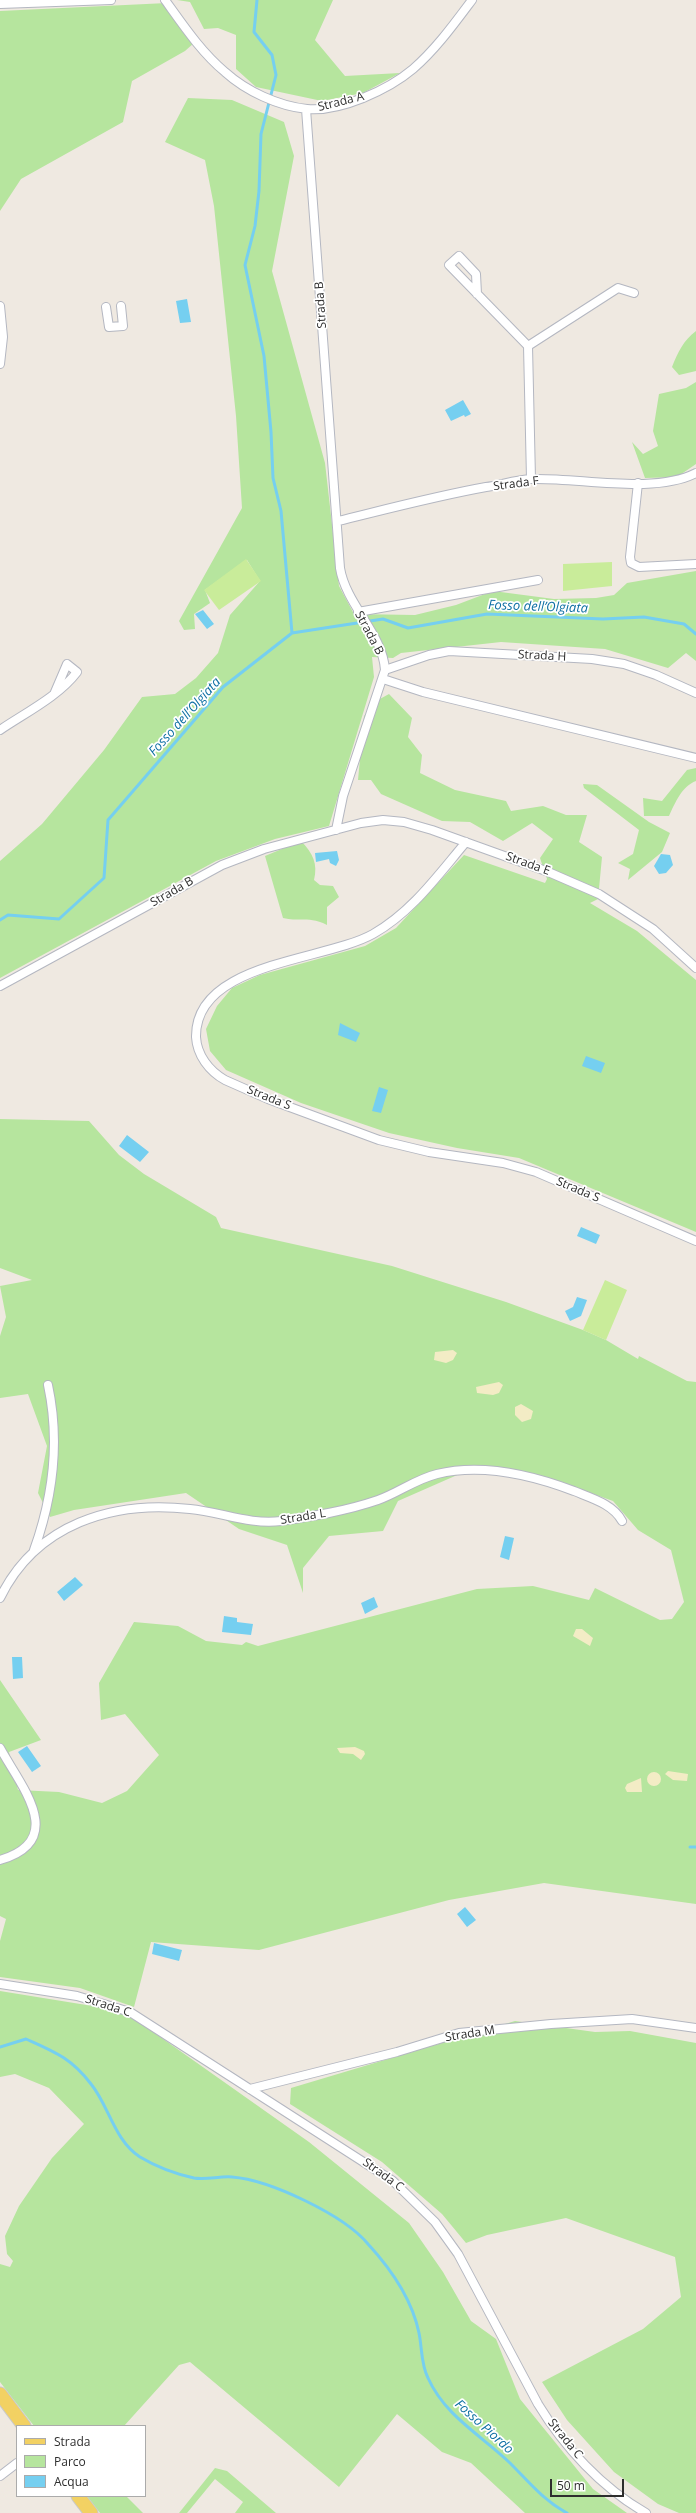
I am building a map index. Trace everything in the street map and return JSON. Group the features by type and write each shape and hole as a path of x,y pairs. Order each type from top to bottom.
{"main road":[{"path":"0,2394 23,2425"},
{"path":"79,2497 92,2513"}],"street":[{"path":"0,4 111,0"},
{"name":"Strada A","path":"165,0 213,62 238,83 270,99 306,109 329,106 361,98 401,78 426,56 472,0"},
{"name":"Strada B","path":"0,986 222,865 264,849 336,830 346,790 385,670 381,654 342,581 306,109"},
{"path":"528,346 618,288 634,293"},
{"path":"477,294 528,346 531,479"},
{"path":"0,306 3,342 0,364"},
{"path":"106,307 109,327 123,326 121,306"},
{"name":"Strada F","path":"338,521 468,490 531,479 638,483 671,482 696,473"},
{"path":"638,483 630,557 632,564 639,567 696,564"},
{"path":"362,619 538,580"},
{"name":"Strada H","path":"385,670 429,655 449,651 592,659 640,668 696,693"},
{"path":"383,679 423,692 696,758"},
{"path":"0,730 55,692"},
{"name":"Strada E","path":"336,830 375,820 390,820 466,842 546,870 599,894 654,929 696,968"},
{"name":"Strada S","path":"466,842 410,906 374,933 340,948 251,973 236,979 218,991 206,1004 198,1022 197,1043 201,1057 210,1068 225,1080 354,1132 403,1146 503,1163 536,1172 696,1241"},
{"path":"33,1552 44,1520 52,1481 55,1438 48,1386"},
{"name":"Strada L","path":"0,1598 12,1577 33,1552 50,1536 63,1529 122,1510 176,1508 256,1522 279,1521 342,1510 381,1498 432,1475 459,1471 498,1471 536,1478 606,1505 614,1510 622,1521"},
{"path":"0,1748 33,1806 37,1820 34,1832 24,1847 11,1856 0,1860"},
{"name":"Strada C","path":"0,1984 77,1996 124,2009 374,2168 420,2206 439,2228 466,2268 538,2404 553,2426 604,2483 646,2513"},
{"name":"Strada M","path":"250,2089 397,2052 458,2033 551,2024 632,2019 696,2028"},
{"path":"0,2476 16,2464"}],"green space":[{"path":"177,0 333,0 315,40 345,76 400,73 363,93 322,101 256,87 236,69 236,35 218,28 204,29 190,2"},
{"path":"167,3 194,43 185,51 132,81 123,122 21,179 0,211 0,11"},
{"path":"188,98 232,100 284,122 294,156 272,271 325,463 339,586 354,614 415,615 456,605 493,591 554,599 596,598 614,595 627,583 696,571 696,661 686,653 668,668 605,649 501,642 401,653 393,658 372,657 374,677 329,826 275,839 216,861 0,978 0,861 42,824 104,750 142,697 175,694 196,678 218,653 230,615 260,581 247,560 205,590 210,603 194,614 195,629 184,630 179,621 242,508 236,416 214,206 205,160 165,142"},
{"path":"696,331 696,371 679,375 672,367 676,356 681,347"},
{"path":"696,382 696,464 677,477 645,478 632,442 643,454 658,446 653,431 659,394 686,388"},
{"path":"246,559 261,581 219,610 204,590"},
{"path":"612,562 612,586 563,591 563,564"},
{"path":"389,694 412,718 408,737 422,755 420,773 455,790 506,801 511,811 543,806 566,815 587,815 579,842 602,857 598,899 590,903 637,931 696,980 696,1232 519,1158 457,1148 389,1133 301,1103 226,1070 210,1051 206,1029 217,1006 232,988 260,975 365,946 396,928 464,855 545,883 547,879 540,858 553,839 532,823 503,841 470,822 442,821 381,794 371,780 358,780 364,716 378,700"},
{"path":"696,768 696,781 691,783 683,791 676,801 669,816 644,816 643,798 662,801 687,770"},
{"path":"583,784 597,785 649,822 670,833 662,852 628,880 630,869 618,863 633,854 639,830 584,788"},
{"path":"301,841 309,850 314,859 314,880 320,885 333,886 339,897 327,907 327,925 310,920 283,918 265,856"},
{"path":"0,1119 89,1121 119,1155 144,1174 216,1217 221,1228 392,1266 506,1302 583,1330 606,1340 638,1359 639,1356 687,1381 696,1382 696,1904 544,1883 449,1900 259,1950 151,1942 134,2007 80,1988 0,1977 0,1941 6,1919 0,1916 0,1680 41,1740 9,1752 18,1790 59,1792 102,1803 127,1791 159,1755 125,1714 101,1720 99,1683 134,1622 178,1626 206,1641 242,1645 246,1642 258,1646 477,1589 533,1586 589,1600 595,1588 660,1620 672,1619 684,1602 671,1550 638,1530 613,1501 565,1484 480,1465 398,1501 383,1531 329,1536 303,1568 303,1593 287,1545 239,1529 186,1493 74,1510 50,1517 38,1493 47,1446 28,1394 0,1398 0,1336 6,1317 0,1286 32,1280 0,1268"},
{"path":"605,1280 627,1290 606,1340 583,1330"},
{"path":"0,1991 111,2009 132,2017 309,2142 409,2223 443,2272 471,2321 496,2339 520,2399 593,2489 627,2513 525,2513 471,2463 442,2452 397,2414 339,2487 190,2362 179,2365 125,2425 33,2425 0,2382 0,2264 10,2267 13,2261 7,2254 5,2236 19,2206 52,2158 84,2124 49,2088 15,2074 0,2077"},
{"path":"515,2021 595,2032 630,2031 696,2043 696,2513 679,2513 658,2504 614,2472 567,2420 542,2382 643,2329 681,2297 675,2257 566,2218 487,2235 466,2243 442,2214 382,2162 290,2104 291,2088"},
{"path":"215,2468 227,2471 276,2513 235,2513 243,2502 215,2479 187,2513 179,2513"},
{"path":"88,2497 127,2497 143,2513 100,2513"}],"sand":[{"path":"453,1350 457,1353 453,1360 446,1363 434,1360 435,1352"},
{"path":"499,1382 503,1385 499,1393 493,1395 477,1393 476,1387"},
{"path":"521,1404 533,1411 531,1419 522,1422 515,1415 515,1407"},
{"path":"576,1629 582,1629 593,1638 590,1646 573,1636"},
{"path":"355,1747 364,1751 365,1754 361,1760 353,1754 340,1753 337,1748"},
{"path":"668,1771 688,1774 687,1781 673,1780 665,1774"},
{"path":"651,1772 657,1772 661,1776 661,1782 657,1786 651,1786 647,1782 647,1776"},
{"path":"641,1778 642,1792 627,1792 625,1788 627,1784"}],"water":[{"path":"187,299 191,322 180,323 176,301"},
{"path":"463,400 471,414 465,417 464,415 451,421 445,410"},
{"path":"203,610 214,624 207,629 195,614"},
{"path":"337,851 339,860 336,866 330,863 329,859 316,862 315,853"},
{"path":"661,854 670,855 673,865 666,873 659,874 654,866"},
{"path":"340,1023 360,1033 356,1042 338,1035"},
{"path":"586,1056 605,1063 601,1073 582,1066"},
{"path":"379,1087 388,1090 381,1113 372,1111"},
{"path":"127,1135 149,1152 140,1162 119,1146"},
{"path":"581,1227 600,1235 596,1244 577,1236"},
{"path":"577,1297 587,1300 581,1316 570,1321 565,1311 573,1307"},
{"path":"505,1536 514,1538 509,1560 500,1557"},
{"path":"75,1577 83,1585 64,1601 57,1592"},
{"path":"374,1597 378,1607 365,1614 361,1603"},
{"path":"224,1616 237,1618 237,1622 253,1624 251,1635 222,1632"},
{"path":"12,1657 22,1657 23,1678 13,1679"},
{"path":"27,1746 41,1766 32,1772 18,1752"},
{"path":"465,1907 476,1920 467,1927 457,1914"},
{"path":"154,1943 182,1950 179,1961 152,1954"}],"waterway":[{"path":"257,0 254,32 272,55 276,75 261,134 259,191 255,226 245,265 264,356 271,432 273,478 281,511 292,633"},
{"name":"Fosso dell’Olgiata","path":"0,920 8,915 59,919 104,878 108,820 223,687 292,633 383,619 408,628 487,614 603,619 644,617 684,624 696,634"},
{"path":"690,1847 696,1847"},
{"name":"Fosso Piordo","path":"0,2047 26,2039 54,2052 69,2062 84,2075 91,2084 103,2102 124,2142 140,2157 166,2169 194,2178 203,2179 232,2177 266,2185 285,2192 324,2211 357,2233 385,2264 406,2296 416,2320 426,2373 435,2391 464,2424 510,2463 543,2496 567,2513"}]}
